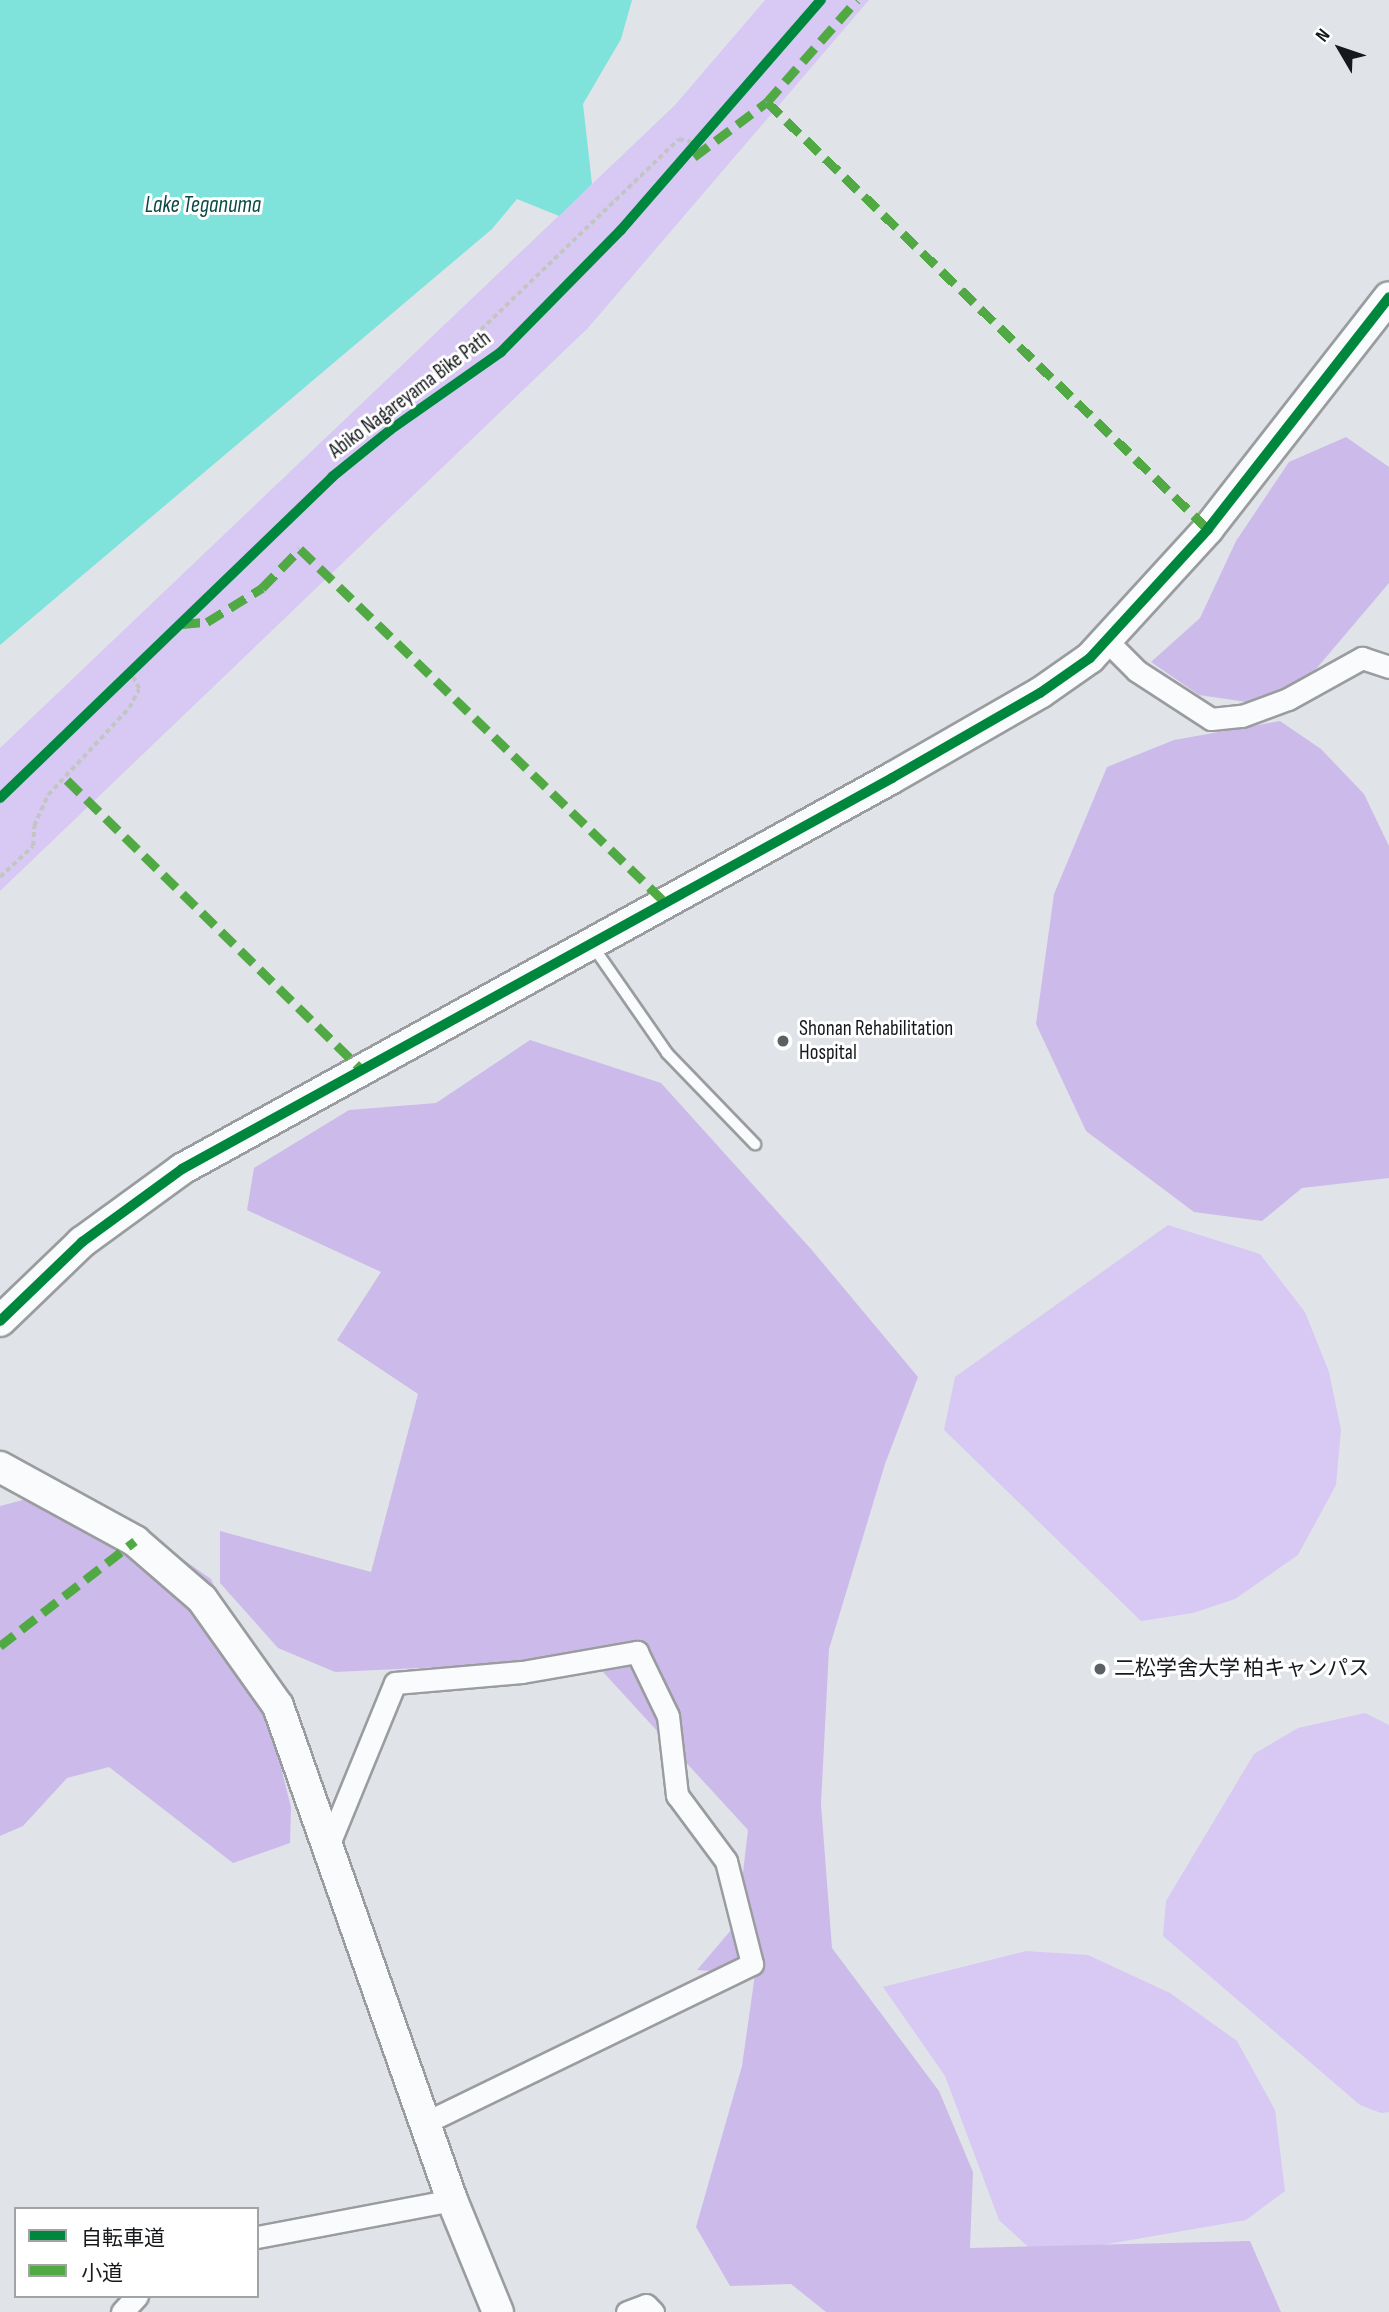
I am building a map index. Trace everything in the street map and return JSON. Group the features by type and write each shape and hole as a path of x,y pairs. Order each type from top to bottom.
{"street":[{"path":"0,1321 82,1242 182,1169 592,945 1040,693 1108,642 1208,529 1389,297"},
{"path":"1108,642 1137,671 1211,719 1242,716 1288,699 1362,658 1389,667"},
{"path":"0,1467 135,1541 202,1600 278,1706 452,2200 498,2312"},
{"path":"328,1846 395,1683 522,1672 637,1652 668,1716 677,1795 726,1861 752,1964 425,2123"},
{"path":"259,2237 452,2200"},
{"path":"122,2312 135,2298"},
{"path":"627,2312 646,2305 653,2312"}],"lane":[{"path":"592,945 667,1053 755,1144"}],"path":[{"path":"688,153 705,133"},
{"path":"390,430 389,418 679,139 696,143"},
{"path":"121,683 135,669"},
{"path":"0,877 33,846 34,826 48,795 67,780 129,708 139,689 135,669"}],"shaded area":[{"path":"765,0 869,0 588,328 0,891 0,748 675,105"},
{"path":"1346,437 1389,467 1389,583 1316,669 1260,704 1199,695 1151,662 1200,618 1236,541 1289,462"},
{"path":"1280,721 1321,749 1364,794 1389,846 1389,1178 1302,1188 1262,1221 1194,1212 1086,1131 1036,1024 1054,894 1107,767 1174,740"},
{"path":"530,1040 661,1083 811,1249 918,1377 885,1464 829,1649 821,1804 832,1948 939,2091 973,2172 970,2248 1250,2241 1281,2312 826,2312 791,2284 730,2286 696,2227 742,2066 755,1974 697,1970 737,1923 748,1830 592,1660 335,1672 278,1648 220,1583 220,1531 371,1572 418,1394 337,1340 381,1272 247,1210 254,1168 349,1110 436,1103"},
{"path":"1168,1225 1260,1254 1305,1312 1329,1372 1341,1430 1336,1485 1298,1555 1235,1599 1193,1613 1141,1621 944,1430 955,1377"},
{"path":"34,1497 117,1513 211,1579 264,1700 291,1807 290,1843 233,1863 109,1767 67,1778 23,1826 0,1836 0,1506"},
{"path":"1365,1713 1389,1725 1389,2112 1381,2113 1360,2105 1163,1936 1166,1901 1254,1754 1298,1728"},
{"path":"1026,1951 1088,1955 1170,1993 1237,2041 1275,2110 1285,2191 1246,2220 1038,2256 999,2220 945,2076 883,1987"}],"water":[{"name":"Lake Teganuma","path":"0,0 632,0 621,39 583,104 592,184 559,216 517,199 492,229 0,645"}],"marked path":[{"path":"694,157 767,102 857,0"},
{"path":"767,102 1208,529"},
{"path":"182,624 207,622 262,588 300,549 665,902"},
{"path":"67,780 361,1069"},
{"path":"0,1646 135,1541"}],"cycle path":[{"name":"Abiko Nagareyama Bike Path","path":"0,798 332,477 390,430 501,352 621,230 821,0"},
{"path":"0,1321 82,1242 182,1169 892,778 1040,693 1090,658 1208,529 1389,297"}],"place":[{"name":"Shonan Rehabilitation Hospital","path":"783,1041"},
{"name":"二松学舍大学 柏キャンパス","path":"1100,1669"}]}
